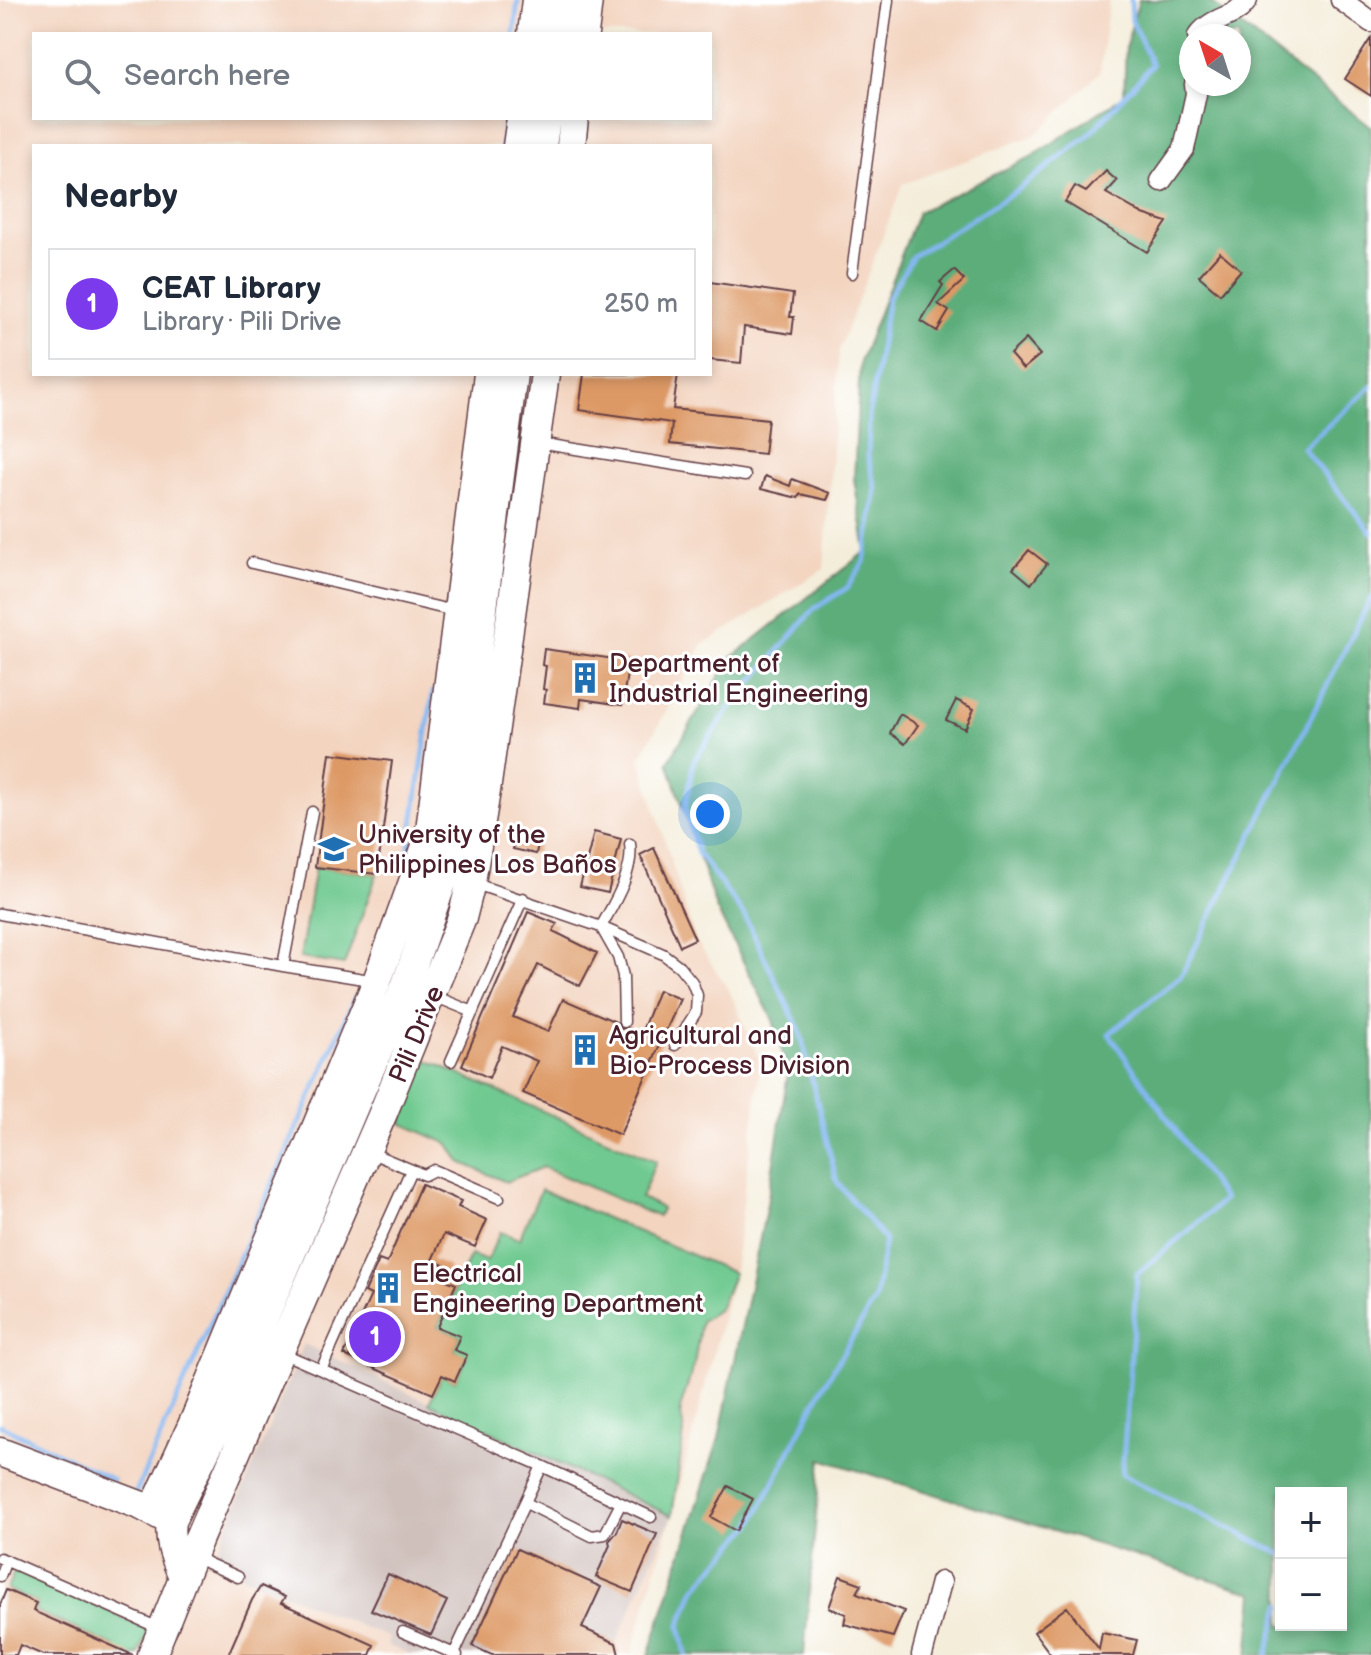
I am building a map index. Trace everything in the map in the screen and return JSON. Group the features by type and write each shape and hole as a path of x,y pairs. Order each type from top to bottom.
{"street":[{"path":"532,32 536,0"},
{"path":"557,32 561,0"},
{"path":"584,32 588,0"},
{"path":"1207,24 1237,12 1247,0"},
{"path":"1341,0 1371,22"},
{"path":"1161,181 1184,149 1196,96"},
{"path":"517,144 521,120"},
{"path":"542,144 546,120"},
{"path":"571,144 574,120"},
{"path":"162,1516 224,1410 405,987 444,877 451,848 455,734 488,376"},
{"path":"467,613 513,376"},
{"name":"Pili Drive","path":"158,1642 367,1151 462,918 444,877 467,613 536,443 545,376"},
{"path":"192,1556 172,1551 162,1516 195,1419 365,979 444,877"},
{"path":"0,1452 162,1516 192,1556"},
{"path":"922,1655 941,1582"}],"lane":[{"path":"852,273 888,0"},
{"path":"536,443 745,476"},
{"path":"252,563 467,613"},
{"path":"283,966 312,812"},
{"path":"601,927 622,888 631,852 630,844"},
{"path":"444,877 523,898 663,954 679,966 692,982 697,995 696,1012 675,1045"},
{"path":"451,1061 523,898"},
{"path":"0,914 405,987 473,1012"},
{"path":"601,927 618,957 623,976 624,1022"},
{"path":"367,1151 424,1175 434,1170 499,1198"},
{"path":"321,1370 411,1170"},
{"path":"281,1352 651,1517"},
{"path":"403,1632 456,1655 542,1466"},
{"path":"526,1503 592,1536 605,1534 621,1503"},
{"path":"192,1556 238,1577"},
{"path":"0,1576 3,1559 158,1642"}],"shaded area":[{"name":"University of the Philippines Los Baños","path":"0,0 1109,0 1100,72 1035,135 903,184 839,349 824,569 702,645 640,759 695,939 729,990 761,1062 734,1273 672,1516 631,1655 0,1655"},
{"path":"304,1344 672,1516 616,1643 619,1655 409,1655 387,1645 389,1638 212,1563"}],"green space":[{"path":"1139,0 1208,0 1239,24 1179,24 1179,96 1251,96 1251,34 1371,127 1371,1655 1248,1655 1254,1593 821,1459 804,1655 649,1655 719,1438 767,1204 788,1073 773,1020 716,908 668,762 730,659 866,551 854,479 860,362 918,212 1031,157 1124,96 1126,46"},
{"path":"315,867 377,874 344,965 300,958"},
{"path":"427,1060 656,1161 641,1198 662,1208 658,1217 543,1167 506,1182 460,1162 449,1144 401,1123"},
{"path":"541,1190 734,1273 719,1309 701,1321 694,1365 680,1409 684,1432 672,1516 429,1403 442,1375 455,1381 467,1356 454,1350 460,1336 437,1327 471,1255 487,1261 500,1232 519,1239"},
{"path":"16,1568 149,1630 138,1655 110,1655 114,1646 35,1611 37,1603 7,1589"}],"building":[{"path":"1371,38 1371,96 1345,79"},
{"path":"1106,171 1117,181 1106,193 1143,214 1167,222 1147,252 1065,202 1075,186 1086,192"},
{"path":"1220,252 1241,270 1220,294 1199,276"},
{"path":"954,270 964,280 938,304 949,311 937,331 921,321 943,285 940,282"},
{"path":"712,282 793,294 790,317 794,317 792,334 744,327 741,363 712,360"},
{"path":"1026,339 1040,355 1023,369 1010,354"},
{"path":"584,376 678,376 673,409 768,419 764,454 670,444 672,423 579,410"},
{"path":"765,476 790,486 792,479 830,493 827,500 800,494 798,498 761,489"},
{"path":"1029,550 1047,564 1031,584 1013,569"},
{"name":"Department of Industrial Engineering","path":"544,649 629,661 622,705 581,699 580,708 544,703"},
{"path":"956,700 974,709 965,729 946,720"},
{"path":"900,714 918,725 905,744 890,733"},
{"path":"330,753 392,761 377,874 315,867"},
{"path":"594,832 621,839 608,893 580,887"},
{"path":"517,834 539,839 536,854 513,849"},
{"path":"654,848 695,939 680,946 640,855"},
{"name":"Agricultural and Bio-Process Division","path":"528,912 557,924 553,931 597,953 580,986 538,965 513,1017 548,1032 563,999 616,1022 621,1029 629,1028 641,1033 658,990 680,999 620,1135 523,1093 537,1061 502,1046 489,1078 462,1065"},
{"name":"Electrical Engineering Department","path":"421,1184 461,1201 458,1207 487,1220 475,1247 444,1234 432,1260 449,1267 444,1279 456,1284 437,1327 460,1336 454,1350 467,1355 455,1381 442,1375 433,1394 344,1355 371,1295 365,1292 379,1260 387,1263"},
{"path":"728,1486 753,1499 736,1531 711,1517"},
{"path":"622,1519 657,1534 632,1592 596,1577 609,1541"},
{"path":"517,1549 601,1587 582,1628 616,1643 619,1655 492,1655 472,1646"},
{"path":"388,1574 447,1601 431,1635 371,1610"},
{"path":"840,1576 862,1584 857,1593 904,1611 893,1637 844,1624 846,1614 829,1608"},
{"path":"261,1586 285,1597 281,1603 374,1645 370,1655 228,1655"},
{"path":"6,1590 36,1603 33,1611 133,1655 43,1655 20,1645 16,1655 0,1655 0,1605"},
{"path":"1067,1607 1099,1649 1102,1633 1137,1640 1133,1655 1051,1655 1034,1632"}],"waterway":[{"path":"514,32 518,0"},
{"path":"686,1655 680,1625 695,1589 752,1524 823,1387 875,1299 885,1240 837,1182 800,1031 744,915 698,853 685,808 694,760 733,704 814,609 847,588 864,562 876,489 868,457 869,417 888,298 913,256 1019,189 1090,134 1152,65 1132,21 1131,0"},
{"path":"502,144 505,120"},
{"path":"1371,387 1303,448 1371,532"},
{"path":"1275,1551 1122,1475 1137,1274 1224,1200 1109,1034 1181,976 1371,598"},
{"path":"408,856 433,692"},
{"path":"136,1492 355,997"},
{"path":"0,1425 113,1480"},
{"path":"1267,1655 1275,1626"}],"place":[{"name":"Department of Industrial Engineering","path":"585,678"},
{"name":"University of the Philippines Los Baños","path":"334,849"},
{"name":"Agricultural and Bio-Process Division","path":"585,1050"},
{"name":"Electrical Engineering Department","path":"388,1288"},
{"name":"CEAT Library","path":"375,1337"}]}
